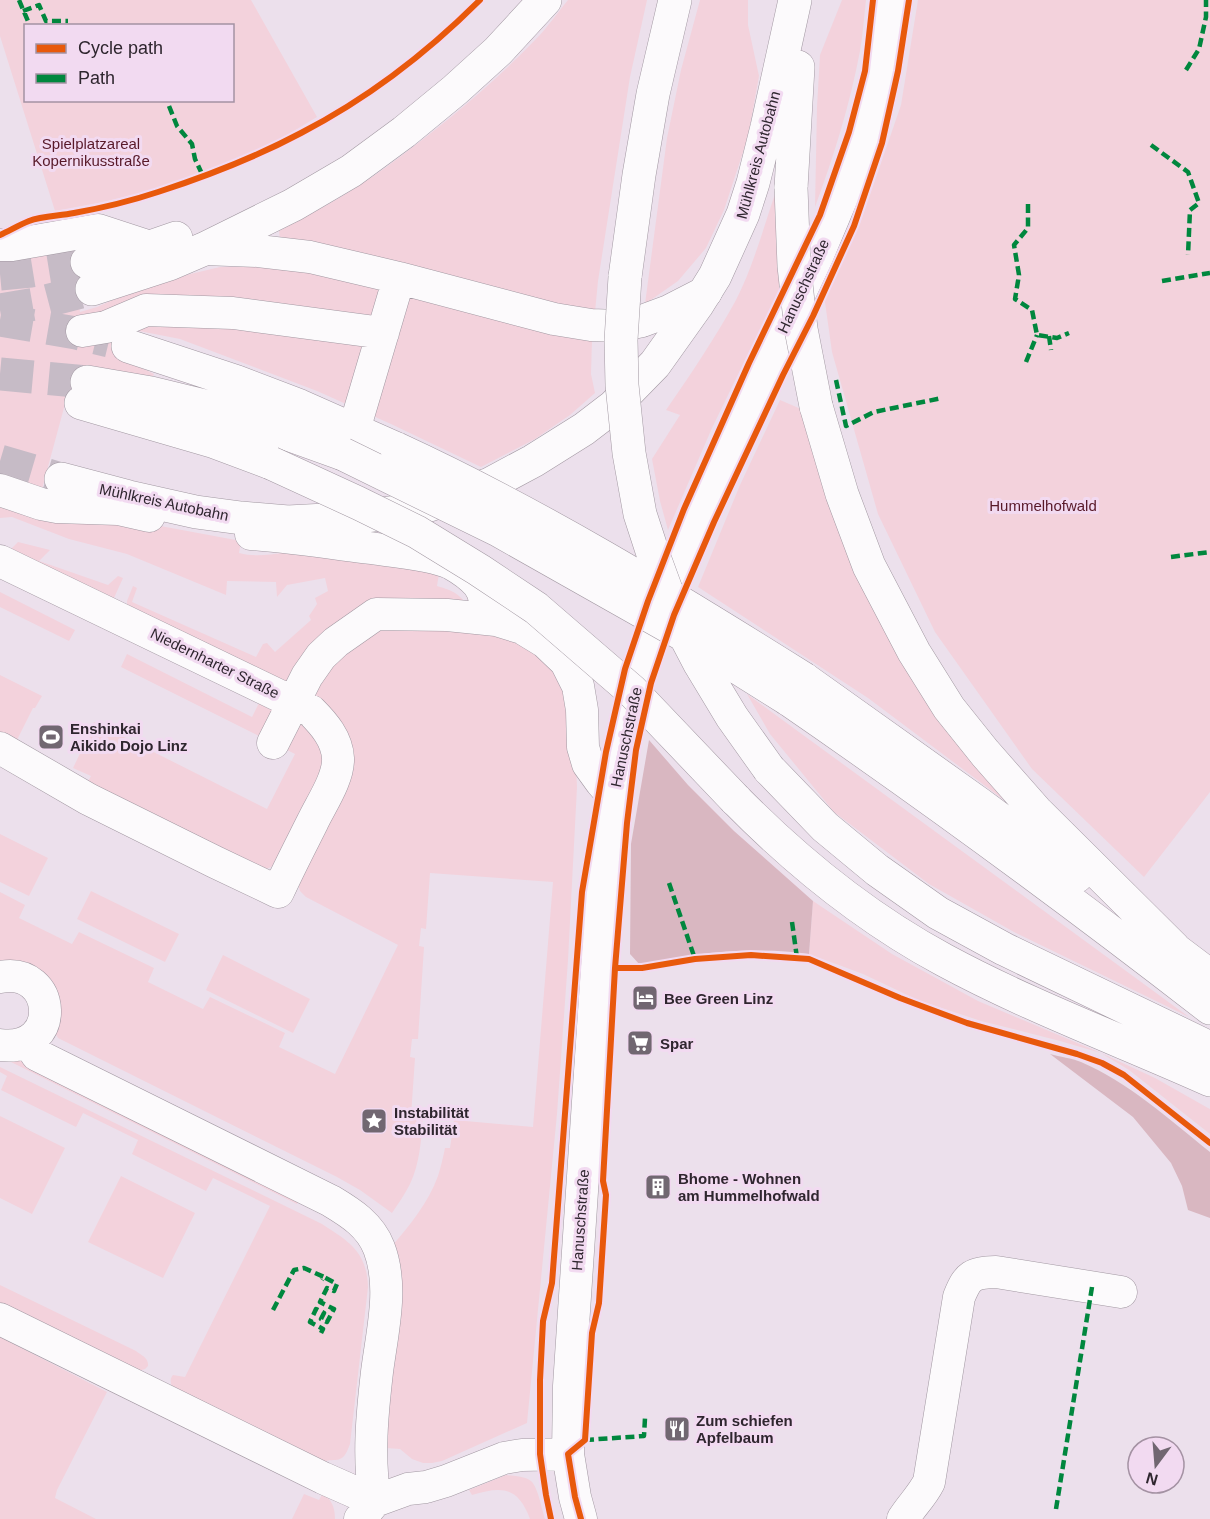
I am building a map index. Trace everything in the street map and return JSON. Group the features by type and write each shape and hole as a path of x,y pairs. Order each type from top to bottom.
{"highway":[{"path":"293,206 230,218 150,247 89,275 169,264 293,206 351,171 455,90 498,51 545,0"},
{"path":"675,0 653,94 639,175 625,277 621,340 622,385 629,453 640,514 654,558 686,638 732,717 769,769 825,827 877,870 938,913 1004,949 1210,1048"},
{"name":"Mühlkreis Autobahn","path":"61,479 129,497 242,518 288,522 345,519 418,509 490,484 533,461 584,429 614,406 655,364 706,292 732,241 753,183 768,127 795,0"},
{"path":"801,0 791,188 794,266 800,318 816,406 842,494 869,566 914,652 949,708 1036,811 1174,948"},
{"path":"128,346 237,382 300,406 416,489 498,530 695,642 796,689 978,803 1210,976"},
{"path":"1210,1008 901,777 704,616 497,497 397,449 348,442 151,393 84,392 271,463 417,532 536,608 578,643 631,690 768,833 840,893 890,928 942,959 1027,1000 1210,1080"}],"street":[{"name":"Hanuschstraße","path":"581,1519 567,1454 569,1386 602,892 614,797 625,739 639,676 660,607 699,510 829,230 861,148 881,69 890,0"},
{"path":"0,245 12,245 98,230 150,247"},
{"path":"204,249 283,253 351,266 554,319 603,326 618,326 648,320 706,292"},
{"path":"348,442 399,278"},
{"path":"82,331 106,327 146,310 233,313 383,333"},
{"path":"0,490 57,507 118,509 209,528 435,558 452,564 479,585 484,596 486,619"},
{"name":"Niedernharter Straße","path":"0,561 294,702 307,676 321,656 336,642 376,614 447,615 496,620 522,628 545,642 566,662 578,686 582,710 583,747 588,764 614,797"},
{"path":"0,748 88,799 278,892 333,781 338,758 334,740 324,723 311,711 294,702 273,743"},
{"path":"0,977 19,976 32,982 40,991 45,1003 43,1024 38,1033 14,1043"},
{"path":"14,1043 331,1201 354,1214 365,1226 379,1248 387,1278 370,1452 370,1513"},
{"path":"903,1519 924,1493 929,1482 958,1297 966,1281 978,1273 996,1272 1121,1292"},
{"path":"0,1319 323,1478 370,1513"},
{"path":"370,1513 408,1489 446,1481 504,1458 522,1455 567,1454"}],"green space":[{"name":"Spielplatzareal Kopernikusstraße","path":"0,0 251,0 317,117 282,138 231,161 152,190 55,211 0,36"},
{"path":"568,0 647,0 630,77 595,312 579,312 280,240 279,231 372,177 464,106 501,74 545,30"},
{"path":"700,0 748,0 748,25 759,76 748,137 724,210 706,248 678,281 645,304 667,138 681,70"},
{"path":"842,0 866,0 862,38 846,110 815,207 820,55"},
{"name":"Hummelhofwald","path":"918,0 1210,0 1210,792 1144,877 1032,769 935,632 878,514 832,352 824,295 860,224 901,105"},
{"path":"776,191 781,286 712,428 668,530 652,459 680,415 666,410 736,300 753,260"},
{"path":"69,248 80,312 131,292 182,276 220,267 270,266 317,274 583,340 592,340 591,374 595,393 570,415 535,439 481,467 317,391 180,339 134,330 124,359 154,374 151,381 75,367 42,489 0,475 0,258"},
{"path":"780,400 801,409 841,528 1028,818 868,698 698,587 740,485"},
{"path":"0,500 241,541 239,553 245,554 283,553 440,567 437,586 456,594 470,609 399,604 285,682 127,606 127,601 133,586 137,588 132,602 256,657 263,644 267,643 275,652 311,620 309,616 317,604 315,598 328,591 325,578 287,585 277,597 276,582 227,581 226,595 127,554 69,539 12,517 0,518"},
{"path":"18,542 50,550 39,561 108,585 118,576 123,578 114,598 9,551"},
{"path":"0,592 75,630 69,641 0,607"},
{"path":"386,623 497,629 550,657 573,704 577,787 568,960 557,1114 527,1423 442,1461 432,1463 412,1459 400,1449 386,1448 392,1246 418,1213 434,1186 445,1148 450,1148 454,1120 533,1127 553,882 430,873 426,929 421,928 419,946 424,947 418,1039 412,1039 410,1057 415,1058 411,1116 423,1118 421,1143 413,1176 392,1213 337,1177 58,1038 0,965 0,892 25,905 19,918 72,944 79,932 154,968 148,982 203,1009 210,997 285,1033 279,1047 335,1074 398,945 306,897 300,891 298,884 346,783 315,690 326,666"},
{"path":"127,654 252,717 262,697 313,725 325,764 273,866 262,871 85,787 91,776 73,768 94,722 267,809 295,754 121,667"},
{"path":"0,675 42,696 33,708 17,740 0,732"},
{"path":"747,694 1189,1017 1014,932 929,884 834,812 770,734"},
{"path":"0,834 48,858 29,896 0,882"},
{"path":"91,891 179,934 165,962 77,919"},
{"path":"813,901 892,954 978,1001 1101,1053 981,1021 918,1000 863,974 809,954"},
{"path":"223,955 310,999 293,1033 206,990"},
{"path":"1101,1053 1155,1078 1210,1109 1210,1134 1129,1070"},
{"path":"12,1054 301,1196 297,1204 9,1061"},
{"path":"0,1067 322,1224 354,1248 364,1264 368,1287 350,1444 342,1458 321,1462 175,1392 171,1384 173,1375 185,1377 270,1206 213,1178 206,1191 132,1154 138,1140 83,1113 76,1127 1,1090 7,1076 0,1072"},
{"path":"0,1116 65,1148 32,1214 0,1198"},
{"path":"121,1176 195,1213 163,1278 88,1242"},
{"path":"0,1285 136,1351 146,1359 148,1366 135,1372 0,1309"},
{"path":"0,1337 107,1392 55,1498 96,1519 0,1519"},
{"path":"506,1475 523,1477 531,1481 538,1493 545,1519 530,1519 520,1500 507,1491 492,1490 472,1495 469,1490"},
{"path":"323,1493 329,1498 335,1519 292,1519 304,1494 319,1500"}],"shaded area":[{"path":"649,740 688,785 734,831 813,901 809,954 766,951 724,952 640,965 630,954 631,844"},
{"path":"1050,1054 1074,1059 1115,1080 1148,1102 1210,1152 1210,1218 1188,1210 1182,1186 1171,1163 1133,1117"}],"tunnel":[{"path":"0,274 87,262"},
{"path":"0,310 35,304 92,289"},
{"path":"0,320 109,341"},
{"path":"0,374 87,382"},
{"path":"0,461 61,479"}],"marked path":[{"path":"19,0 29,24"},
{"path":"1186,70 1199,49 1206,17 1206,0"},
{"path":"23,11 39,5 46,21 68,21"},
{"path":"169,106 177,126 192,144 195,159 203,176"},
{"path":"1151,145 1188,172 1199,203 1190,210 1188,255"},
{"path":"1028,204 1028,228 1014,245 1019,275 1015,299 1032,310 1037,335 1057,338 1069,333"},
{"path":"1162,281 1210,273"},
{"path":"1026,362 1037,335"},
{"path":"1049,336 1051,350"},
{"path":"836,380 846,426 874,412 942,398"},
{"path":"1171,557 1210,552"},
{"path":"669,883 695,959"},
{"path":"792,922 797,958"},
{"path":"273,1310 294,1270 304,1268 324,1277"},
{"path":"321,1333 323,1329 310,1322 316,1309 324,1313 321,1319 327,1322 334,1309 320,1302 327,1288 334,1291 337,1284 324,1277 322,1280"},
{"path":"1056,1509 1092,1287"},
{"path":"585,1440 644,1436 645,1418"}],"cycle path":[{"path":"0,235 34,219 95,209 158,192 231,166 284,142 326,120 373,90 418,56 480,0"},
{"path":"551,1519 540,1454 543,1321 552,1283 582,892 606,752 625,669 648,601 684,509 749,363 820,215 849,132 865,71 873,0"},
{"path":"581,1519 568,1454 585,1440 592,1333 599,1303 606,1195 603,1181 615,968 627,823 636,750 651,683 674,615 714,522 854,226 882,143 898,71 909,0"},
{"path":"615,968 642,968 695,959 751,955 809,959 900,998 967,1023 1102,1063 1124,1075 1210,1143"}],"place":[{"name":"Enshinkai Aikido Dojo Linz","path":"51,737"},
{"name":"Bee Green Linz","path":"645,998"},
{"name":"Spar","path":"640,1043"},
{"name":"Instabilität Stabilität","path":"374,1121"},
{"name":"Bhome - Wohnen am Hummelhofwald","path":"658,1187"},
{"name":"Zum schiefen Apfelbaum","path":"677,1429"}]}
